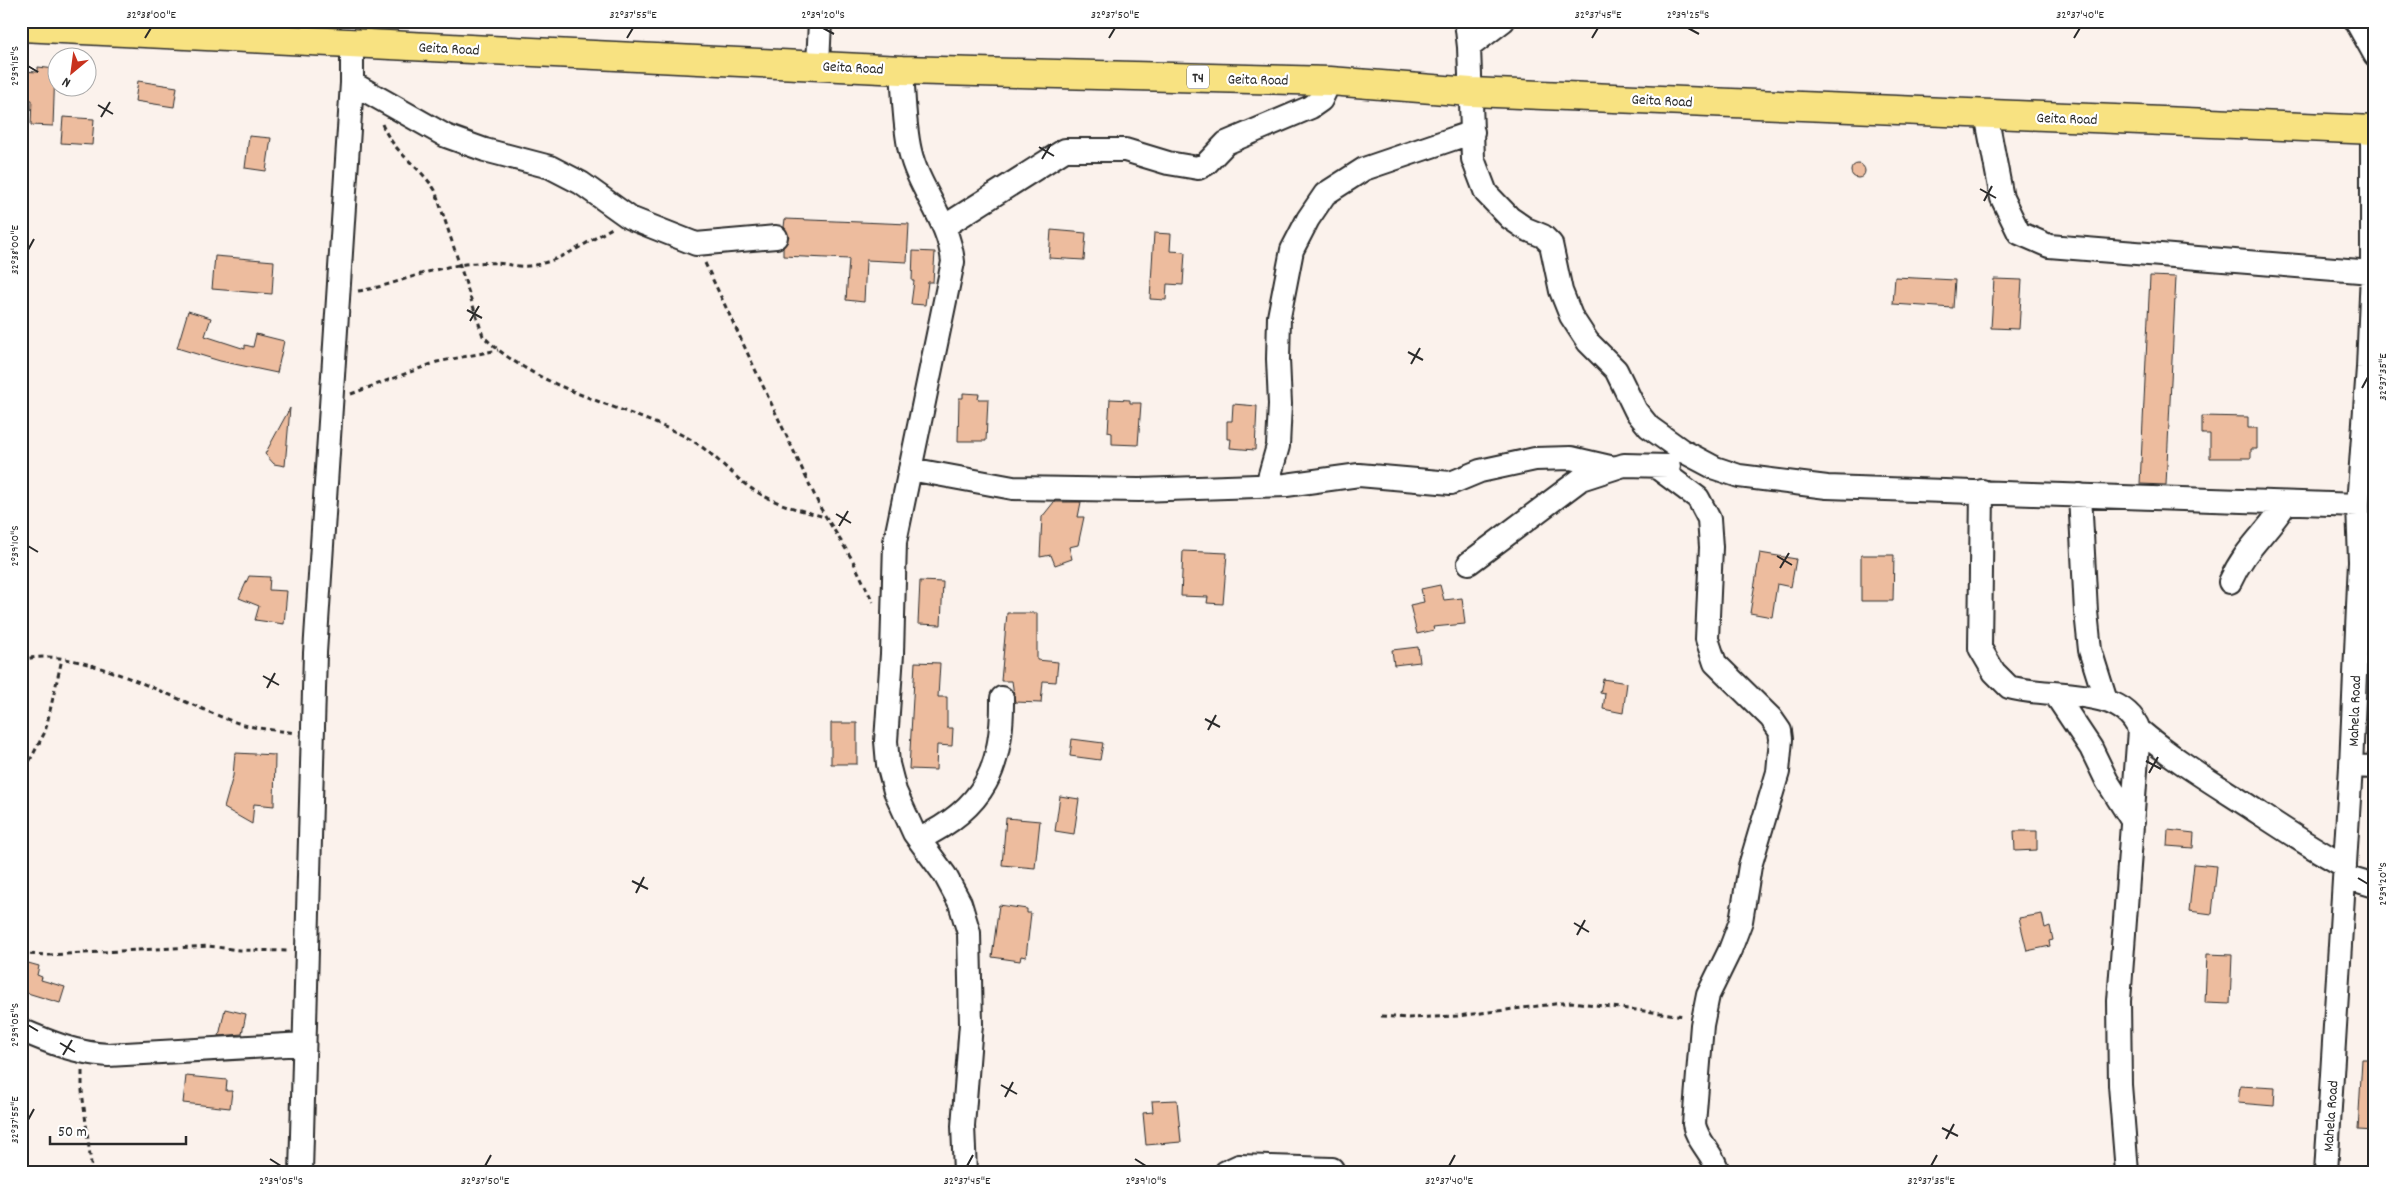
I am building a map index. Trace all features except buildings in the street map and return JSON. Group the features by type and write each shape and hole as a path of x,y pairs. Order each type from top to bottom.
{"highway":[{"name":"Geita Road","path":"21,27 150,27 352,44 902,70 1330,80 1471,92 2373,130"}],"street":[{"path":"818,66 820,21"},
{"path":"1466,21 1469,47 1473,159 1486,193 1510,218 1526,229 1543,236 1551,244 1561,292 1571,316 1588,342 1616,370 1636,411 1649,427 1681,450 1715,468 1739,476 1827,487 2358,505"},
{"path":"1469,47 1503,21"},
{"path":"2356,21 2375,55"},
{"path":"296,1169 304,1044 315,653 339,293 361,88 352,44"},
{"path":"902,70 910,151 916,169 945,226 952,246 952,275 895,542 892,654 886,740 888,764 895,791 919,839 945,875 960,903 969,933 971,1024 963,1126 965,1172"},
{"path":"945,226 1065,150 1125,150 1192,168 1202,166 1226,142 1311,107 1321,100 1330,80"},
{"path":"361,88 446,136 484,150 550,167 581,183 630,218 696,244 776,236"},
{"path":"1986,114 2002,198 2019,233 2049,246 2372,272"},
{"name":"Mahela Road","path":"2326,1172 2351,766 2367,562 2358,505 2372,368 2373,130"},
{"path":"1267,485 1278,446 1280,404 1279,317 1292,250 1308,219 1325,194 1364,170 1473,132"},
{"path":"910,469 1021,488 1139,490 1267,485 1360,475 1451,484 1480,471 1535,459 1571,458 1614,468"},
{"path":"1469,563 1581,479 1624,465 1715,468"},
{"path":"1655,466 1698,498 1709,519 1712,547 1707,639 1715,663 1771,718 1780,731 1781,739 1778,772 1750,866 1741,921 1730,950 1708,995 1703,1019 1694,1124 1695,1132 1716,1163 1718,1172"},
{"path":"1982,492 1980,648 1994,672 2010,687 2106,701 2125,709 2136,722 2139,730 2119,1001 2120,1085 2127,1172"},
{"path":"2080,495 2086,612 2090,650 2106,701"},
{"path":"2230,582 2244,554 2265,533 2286,503"},
{"path":"2055,694 2091,748 2110,787 2133,822"},
{"path":"919,839 935,831 959,814 980,791 991,773 1000,748 1002,698"},
{"path":"2139,730 2194,772 2320,852 2345,871 2375,886"},
{"path":"2351,766 2375,767"},
{"path":"21,1030 61,1047 82,1053 108,1055 304,1044"},
{"path":"1226,1172 1239,1166 1332,1169"}],"path":[{"path":"361,88 387,136 403,158 425,174 435,190 483,336 498,350 532,373 684,436 746,485 776,502 825,516"},
{"path":"339,293 373,289 424,272 460,264 497,263 510,266 529,266 547,262 630,218"},
{"path":"696,244 825,516 852,559 874,605"},
{"path":"332,401 437,362 498,350"},
{"path":"21,661 40,657 81,662 147,684 240,724 313,736"},
{"path":"21,777 45,732 62,659"},
{"path":"21,954 50,955 208,946 239,950 307,952"},
{"path":"1381,1016 1408,1018 1457,1016 1571,1002 1703,1019"},
{"path":"82,1053 82,1091 92,1172"}]}
